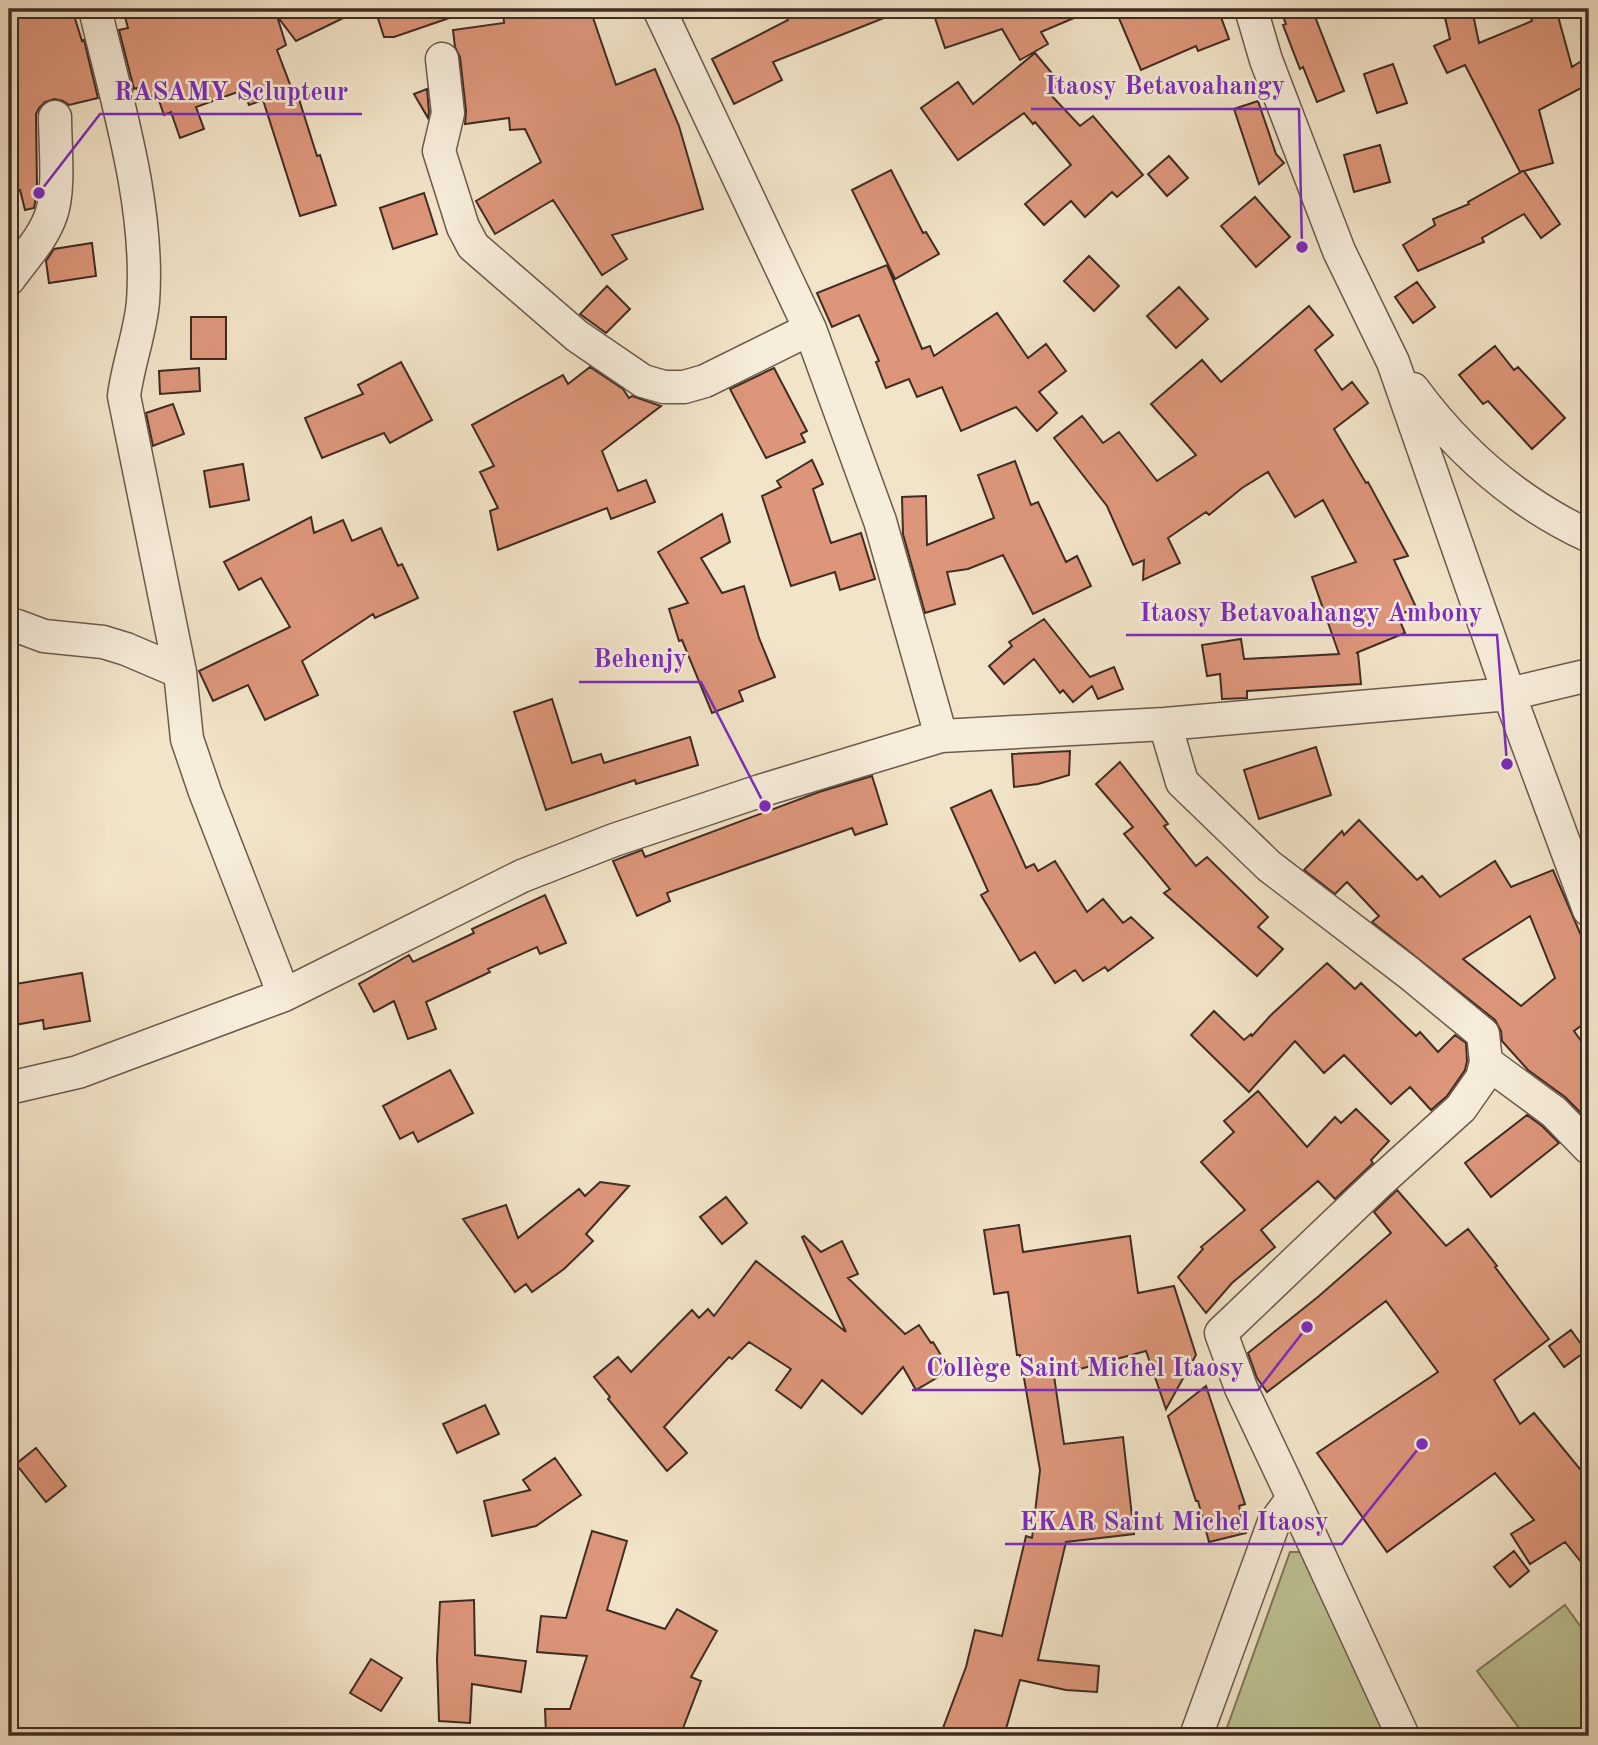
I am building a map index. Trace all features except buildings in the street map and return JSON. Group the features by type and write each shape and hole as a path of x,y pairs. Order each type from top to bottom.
{"street":[{"path":"95,9 126,141 141,223 143,301 124,396 180,673 187,739 284,995"},
{"path":"659,9 810,329 880,521 941,736"},
{"path":"1251,9 1266,60 1339,251 1393,362 1509,694 1589,910"},
{"path":"442,59 448,114 439,151 463,227 473,246 577,336 643,382 664,387 684,387 705,382 810,329"},
{"path":"9,279 43,232 52,214 55,193 55,117"},
{"path":"1393,362 1439,425 1467,453 1495,477 1557,521 1589,536"},
{"path":"9,625 44,636 103,642 180,673"},
{"path":"9,1088 78,1072 284,995 522,876 614,840 784,783 941,736 1165,724 1509,694 1589,675"},
{"path":"1165,724 1182,782 1269,866 1409,973 1483,1034 1486,1062 1482,1079 1461,1108 1221,1333 1241,1388 1403,1736"},
{"path":"1486,1062 1554,1112 1589,1148"},
{"path":"1196,1736 1273,1525 1293,1498"}],"green space":[{"path":"1290,1552 1303,1552 1386,1736 1224,1736"},
{"path":"1565,1605 1589,1638 1589,1736 1525,1736 1477,1671"}],"place":[{"name":"RASAMY Sclupteur","path":"39,193"},
{"name":"Itaosy Betavoahangy","path":"1302,247"},
{"name":"Itaosy Betavoahangy Ambony","path":"1507,764"},
{"name":"Behenjy","path":"765,806"},
{"name":"Collège Saint Michel Itaosy","path":"1307,1327"},
{"name":"EKAR Saint Michel Itaosy","path":"1422,1444"}]}
